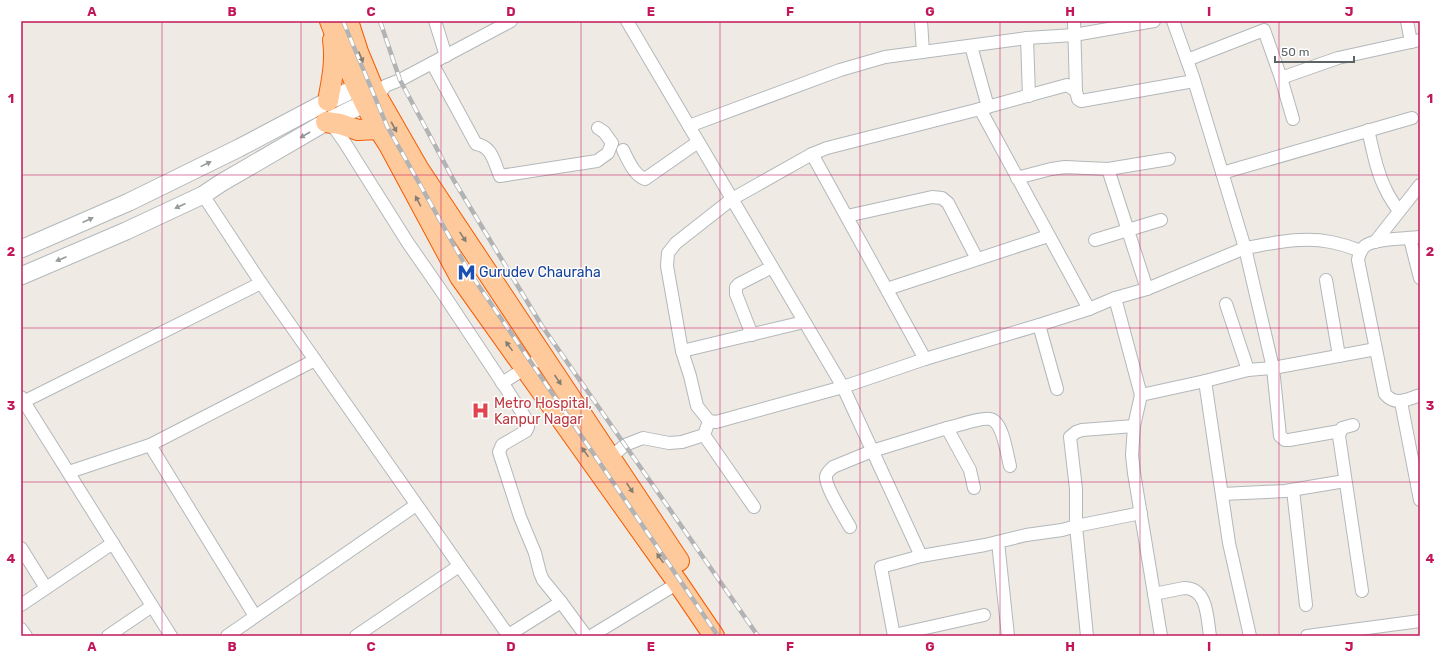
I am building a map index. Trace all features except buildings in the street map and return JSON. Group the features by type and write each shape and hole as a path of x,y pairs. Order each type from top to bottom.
{"highway":[{"path":"330,21 418,168 728,636"},
{"path":"328,101 334,72 334,47 330,21"},
{"path":"348,21 371,91 378,130 389,145 460,277 678,583 714,636"},
{"path":"326,122 340,124 358,130 378,130"}],"main road":[{"path":"21,249 129,202 239,148 328,101 371,91"},
{"path":"21,276 126,232 203,195 220,183 326,122 371,91"}],"street":[{"path":"435,21 446,56"},
{"path":"371,91 400,80 511,21"},
{"path":"627,21 843,388 920,556"},
{"path":"921,21 923,52"},
{"path":"1074,21 1076,91 1078,99 1081,101 1194,81"},
{"path":"689,126 863,63 885,57 1027,38 1074,35 1131,23 1154,21"},
{"path":"1173,21 1194,81 1245,248 1273,368 1279,432 1282,438 1289,440 1340,431 1346,426 1353,425"},
{"path":"1281,78 1338,58 1416,41 1407,21"},
{"path":"1187,60 1262,26 1281,78 1293,119"},
{"path":"1027,38 1029,96"},
{"path":"971,46 984,108 1017,178 1089,309"},
{"path":"432,63 476,144 483,145 489,149 500,176 597,160 608,153 612,143 604,132 598,128"},
{"path":"1076,91 1067,85 827,148 812,154 732,199 676,243 668,253 666,266 682,351 697,406 709,421 716,422 843,388 925,359 1089,309 1115,298 1148,289 1245,248 1293,240 1311,240 1332,242 1361,251"},
{"path":"1222,173 1412,118"},
{"path":"326,122 336,130 408,243 525,417 528,427 526,431 502,445 499,452 520,517 535,553 540,574 586,636"},
{"path":"1368,130 1381,179 1399,211"},
{"path":"623,150 631,165 639,175 645,178 698,142"},
{"path":"812,154 925,359"},
{"path":"1017,178 1065,167 1108,170 1169,159"},
{"path":"1108,170 1148,289"},
{"path":"1375,242 1420,185"},
{"path":"203,195 261,283 460,566 507,636 561,602"},
{"path":"847,216 932,197 942,198 948,203 977,259"},
{"path":"1095,240 1161,220"},
{"path":"887,289 1048,236"},
{"path":"1420,278 1415,238 1375,242 1364,246 1359,255 1359,265 1385,394 1391,400 1401,402 1420,396"},
{"path":"752,335 736,294 736,287 772,267"},
{"path":"1326,280 1339,356"},
{"path":"171,636 69,472 22,400 261,283"},
{"path":"1115,298 1140,395 1134,426 1132,454 1161,636"},
{"path":"1226,304 1248,370"},
{"path":"682,351 804,322"},
{"path":"1039,325 1057,389"},
{"path":"1140,395 1248,370 1273,368 1376,349"},
{"path":"502,383 542,357"},
{"path":"69,472 150,445 315,360"},
{"path":"1205,381 1229,543 1250,636"},
{"path":"1401,402 1420,500"},
{"path":"850,527 827,483 826,475 833,467 872,451 947,428 985,419 991,419 997,423 1001,430 1010,466"},
{"path":"704,435 709,421"},
{"path":"1087,636 1076,526 1076,489 1070,437 1076,432 1082,430 1134,426"},
{"path":"947,428 970,470 974,488"},
{"path":"1340,431 1339,436 1345,481 1362,591"},
{"path":"610,458 625,446 643,438 669,443 682,442 704,435"},
{"path":"704,435 754,507"},
{"path":"150,445 255,616"},
{"path":"1222,494 1276,492 1345,481"},
{"path":"1293,490 1306,605"},
{"path":"227,636 416,505"},
{"path":"984,614 894,636 881,567 920,556 998,542 1026,535 1062,530 1141,513"},
{"path":"998,542 1008,636"},
{"path":"21,605 113,543"},
{"path":"21,548 46,588"},
{"path":"356,636 460,566"},
{"path":"591,636 678,583"},
{"path":"1154,594 1184,588 1189,588 1199,593 1204,600 1210,636"},
{"path":"108,636 152,606"},
{"path":"1307,636 1420,621"},
{"path":"21,628 26,636"}],"railway":[{"path":"343,21 387,126 468,270 718,636"},
{"path":"380,21 400,80 453,179 542,326 758,636"}],"place":[{"name":"Gurudev Chauraha","path":"466,272"},
{"name":"Metro Hospital, Kanpur Nagar","path":"481,411"}]}
